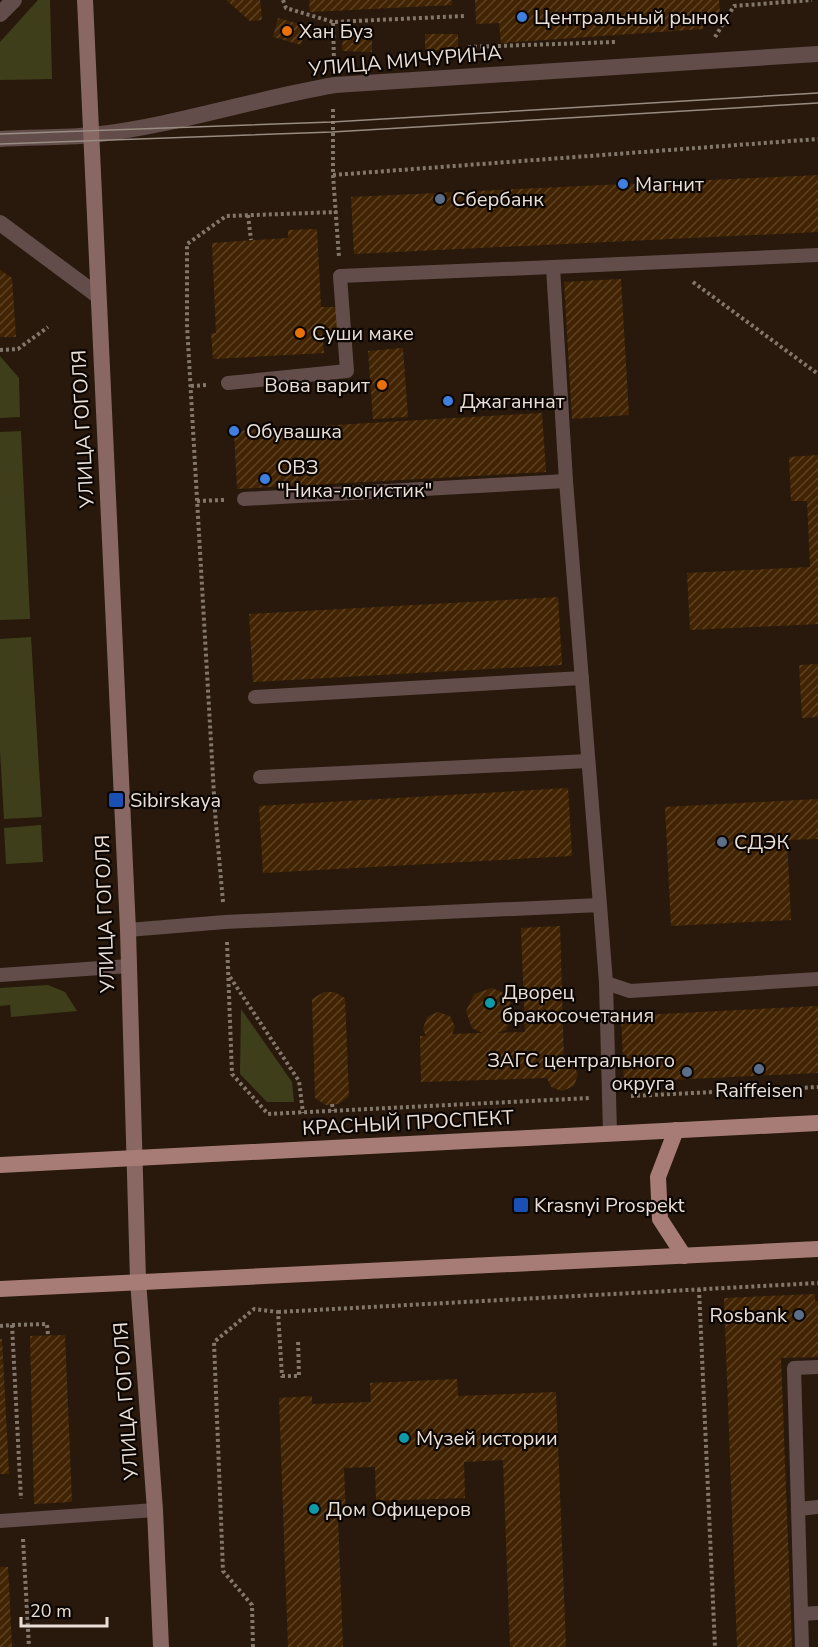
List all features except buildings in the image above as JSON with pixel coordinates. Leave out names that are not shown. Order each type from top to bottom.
[{"type":"main road","name":"УЛИЦА ГОГОЛЯ","points":[[85,0],[128,930],[138,1280],[155,1510],[161,1647]]},
{"type":"main road","name":"КРАСНЫЙ ПРОСПЕКТ","points":[[0,1165],[818,1122]]},
{"type":"main road","points":[[676,1130],[658,1177],[660,1219],[684,1256]]},
{"type":"main road","points":[[0,1289],[138,1280],[818,1249]]},
{"type":"street","points":[[0,14],[14,0]]},
{"type":"street","name":"УЛИЦА МИЧУРИНА","points":[[0,138],[91,135],[335,85],[818,54]]},
{"type":"street","points":[[0,223],[98,295]]},
{"type":"lane","points":[[228,383],[347,371],[340,276],[818,255]]},
{"type":"lane","points":[[553,267],[566,481],[606,983],[611,1097],[610,1133]]},
{"type":"lane","points":[[244,499],[566,481]]},
{"type":"lane","points":[[255,697],[582,678]]},
{"type":"lane","points":[[260,777],[588,761]]},
{"type":"lane","points":[[128,930],[225,922],[600,905]]},
{"type":"lane","points":[[0,975],[129,966]]},
{"type":"lane","points":[[606,983],[630,991],[818,979]]},
{"type":"lane","points":[[802,1647],[794,1368],[818,1367]]},
{"type":"lane","points":[[798,1509],[818,1507]]},
{"type":"lane","points":[[0,1521],[155,1510]]},
{"type":"lane","points":[[801,1614],[818,1613]]},
{"type":"path","points":[[283,0],[286,8],[333,22]]},
{"type":"path","points":[[706,37],[717,37],[734,6],[733,0]]},
{"type":"path","points":[[734,6],[812,0]]},
{"type":"path","points":[[468,47],[622,41]]},
{"type":"path","points":[[333,175],[818,139]]},
{"type":"path","points":[[337,212],[226,216],[187,244],[187,325],[215,812],[230,977],[232,1074],[268,1114],[818,1087]]},
{"type":"path","points":[[248,215],[251,240]]},
{"type":"path","points":[[666,262],[818,374]]},
{"type":"path","points":[[0,350],[18,349],[48,327]]},
{"type":"path","points":[[197,501],[244,499]]},
{"type":"path","points":[[230,977],[299,1081],[303,1113]]},
{"type":"path","points":[[332,1104],[333,1111]]},
{"type":"path","points":[[253,1647],[252,1605],[223,1571],[214,1342],[254,1309],[278,1312],[818,1283]]},
{"type":"path","points":[[699,1289],[715,1647]]},
{"type":"path","points":[[278,1312],[282,1376],[298,1376],[298,1339]]},
{"type":"path","points":[[0,1326],[47,1324],[48,1335]]},
{"type":"path","points":[[12,1325],[29,1647]]},
{"type":"shaded area","points":[[38,0],[50,0],[52,79],[0,80],[0,42]]},
{"type":"shaded area","points":[[0,356],[19,378],[20,417],[0,418]]},
{"type":"shaded area","points":[[21,431],[30,619],[0,620],[0,432]]},
{"type":"shaded area","points":[[31,637],[42,817],[4,819],[0,751],[0,639]]},
{"type":"shaded area","points":[[41,825],[43,862],[6,864],[4,828]]},
{"type":"shaded area","points":[[48,985],[65,992],[77,1011],[11,1017],[10,1005],[0,1006],[0,988]]},
{"type":"shaded area","points":[[241,1009],[292,1082],[294,1102],[267,1102],[240,1074]]},
{"type":"tram line","points":[[0,134],[332,122],[818,93]]},
{"type":"tram line","points":[[0,144],[332,132],[818,103]]},
{"type":"place","name":"Центральный рынок","points":[[522,17]]},
{"type":"place","name":"Хан Буз","points":[[287,31]]},
{"type":"place","name":"Магнит","points":[[623,184]]},
{"type":"place","name":"Сбербанк","points":[[440,199]]},
{"type":"place","name":"Суши маке","points":[[300,333]]},
{"type":"place","name":"Вова варит","points":[[382,385]]},
{"type":"place","name":"Джаганнат","points":[[448,401]]},
{"type":"place","name":"Обувашка","points":[[234,431]]},
{"type":"place","name":"ОВЗ \"Ника-логистик\"","points":[[265,479]]},
{"type":"place","name":"Sibirskaya","points":[[116,800]]},
{"type":"place","name":"СДЭК","points":[[722,842]]},
{"type":"place","name":"Дворец бракосочетания","points":[[490,1003]]},
{"type":"place","name":"Raiffeisen","points":[[759,1069]]},
{"type":"place","name":"ЗАГС центрального округа","points":[[687,1072]]},
{"type":"place","name":"Krasnyi Prospekt","points":[[521,1205]]},
{"type":"place","name":"Rosbank","points":[[799,1315]]},
{"type":"place","name":"Музей истории","points":[[404,1438]]},
{"type":"place","name":"Дом Офицеров","points":[[314,1509]]}]
